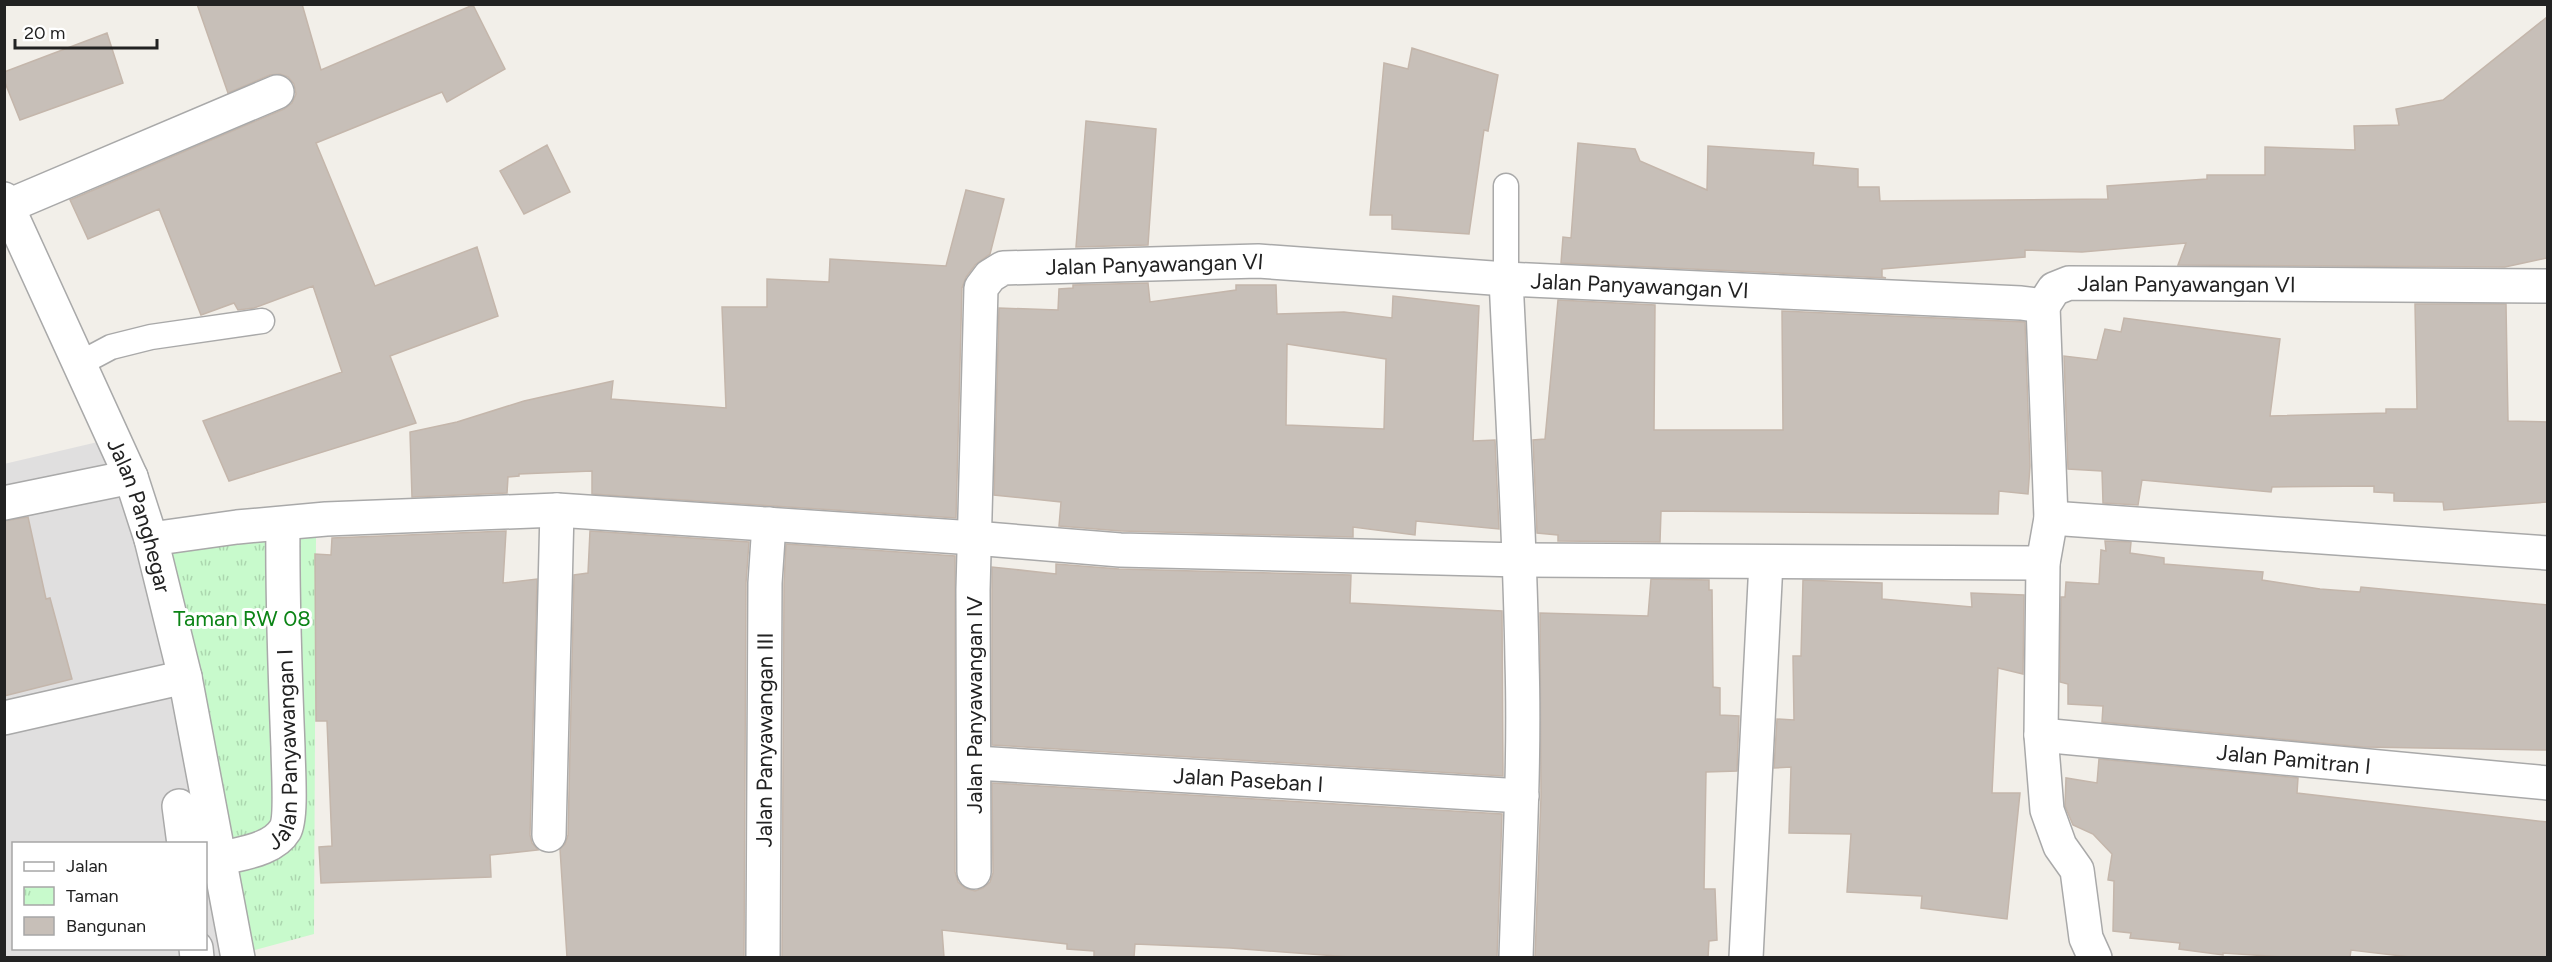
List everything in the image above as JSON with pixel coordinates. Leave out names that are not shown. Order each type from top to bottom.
[{"type":"street","points":[[6,202],[277,92]]},
{"type":"street","name":"Jalan Panghegar","points":[[6,202],[131,477],[151,539],[185,677],[238,957]]},
{"type":"street","name":"Jalan Panyawangan VI","points":[[974,538],[981,288],[990,276],[1003,268],[1258,261],[1506,279],[2043,306],[2054,290],[2069,284],[2547,286]]},
{"type":"street","points":[[1506,279],[1520,560],[1522,664],[1516,957]]},
{"type":"street","points":[[2043,306],[2051,518],[2043,563],[2040,735],[2047,810],[2060,846],[2077,870],[2086,938],[2095,957]]},
{"type":"street","points":[[4,503],[131,477]]},
{"type":"street","points":[[151,539],[237,527],[338,518],[557,510],[1120,550],[1520,560],[2043,563]]},
{"type":"street","points":[[549,835],[557,510]]},
{"type":"street","points":[[2051,518],[2547,553]]},
{"type":"street","name":"Jalan Panyawangan I","points":[[220,859],[257,849],[278,839],[287,827],[289,787],[282,574],[283,524]]},
{"type":"street","name":"Jalan Panyawangan III","points":[[763,957],[765,583],[769,524]]},
{"type":"street","name":"Jalan Panyawangan IV","points":[[974,538],[974,872]]},
{"type":"street","points":[[1746,957],[1766,562]]},
{"type":"street","points":[[4,718],[185,677]]},
{"type":"street","name":"Jalan Pamitran I","points":[[2040,735],[2547,783]]},
{"type":"street","name":"Jalan Paseban I","points":[[975,763],[1521,796]]},
{"type":"street","points":[[179,806],[184,842]]},
{"type":"lane","points":[[1506,186],[1506,279]]},
{"type":"lane","points":[[79,364],[111,347],[151,337],[262,321]]},
{"type":"shaded area","points":[[102,441],[185,668],[230,957],[5,957],[4,464]]},
{"type":"green space","name":"Taman RW 08","points":[[316,537],[314,934],[237,955],[154,551]]},
{"type":"building","points":[[197,4],[302,4],[321,70],[473,5],[505,69],[447,102],[442,92],[316,143],[375,286],[477,247],[498,316],[390,356],[416,423],[229,481],[203,421],[342,372],[313,286],[254,308],[238,310],[234,303],[201,315],[159,209],[88,239],[70,200],[284,109],[292,103],[296,94],[294,84],[288,77],[280,74],[270,75],[228,93]]},
{"type":"building","points":[[2547,17],[2547,258],[2505,267],[2178,265],[2186,243],[2082,252],[2025,250],[2025,257],[1882,269],[1882,277],[1886,278],[1561,263],[1563,237],[1571,238],[1578,143],[1635,149],[1640,161],[1707,190],[1708,146],[1814,153],[1813,165],[1858,169],[1858,187],[1879,187],[1880,201],[2108,199],[2107,186],[2207,179],[2207,175],[2265,175],[2265,147],[2355,150],[2354,126],[2399,125],[2396,109],[2443,100]]},
{"type":"building","points":[[107,33],[123,83],[20,120],[4,80],[4,72]]},
{"type":"building","points":[[1412,48],[1498,75],[1488,131],[1484,130],[1469,234],[1392,229],[1392,215],[1370,215],[1384,63],[1408,69]]},
{"type":"building","points":[[1086,121],[1156,129],[1148,245],[1076,247]]},
{"type":"building","points":[[547,145],[570,192],[524,214],[500,171]]},
{"type":"building","points":[[966,190],[1004,199],[990,254],[975,265],[966,277],[962,288],[956,518],[592,494],[592,471],[519,474],[519,476],[508,477],[507,493],[412,497],[410,432],[457,422],[524,401],[613,381],[611,399],[726,408],[722,307],[767,307],[767,279],[829,282],[830,259],[946,266]]},
{"type":"building","points":[[1148,283],[1150,302],[1236,290],[1236,285],[1276,285],[1277,314],[1344,312],[1392,318],[1393,296],[1479,306],[1473,441],[1495,440],[1499,529],[1416,521],[1415,535],[1353,527],[1353,537],[1121,531],[1059,526],[1061,502],[994,495],[999,308],[1058,310],[1059,289],[1073,288],[1073,285]],"holes":[[[1287,344],[1386,359],[1384,429],[1286,425]]]},
{"type":"building","points":[[1558,300],[1655,305],[1654,430],[1783,430],[1782,311],[2025,322],[2030,466],[2028,494],[1999,491],[1998,514],[1661,511],[1660,542],[1558,541],[1558,535],[1537,533],[1533,440],[1545,439]]},
{"type":"building","points":[[2415,304],[2506,304],[2508,421],[2547,422],[2547,502],[2444,510],[2443,502],[2394,501],[2394,493],[2374,492],[2374,486],[2272,487],[2271,492],[2142,480],[2138,505],[2103,503],[2102,471],[2068,469],[2064,356],[2097,360],[2105,329],[2121,332],[2124,318],[2280,339],[2270,416],[2386,413],[2386,409],[2417,409]]},
{"type":"building","points":[[28,517],[46,599],[50,598],[72,679],[4,696],[4,521]]},
{"type":"building","points":[[506,531],[503,583],[537,579],[530,835],[532,843],[538,850],[490,855],[491,877],[321,883],[319,847],[332,846],[327,721],[316,721],[315,554],[331,555],[332,538]]},
{"type":"building","points":[[590,531],[749,542],[746,583],[744,957],[567,957],[560,849],[565,844],[568,835],[574,575],[588,573]]},
{"type":"building","points":[[2105,541],[2131,542],[2130,553],[2164,558],[2164,564],[2263,572],[2262,580],[2320,589],[2360,592],[2361,587],[2547,605],[2547,750],[2363,747],[2102,722],[2103,706],[2068,704],[2068,684],[2060,682],[2061,597],[2065,597],[2066,582],[2099,584],[2101,550],[2106,551]]},
{"type":"building","points":[[786,544],[955,556],[955,872],[958,882],[965,888],[975,891],[983,888],[990,882],[993,873],[992,783],[1502,814],[1497,957],[1350,957],[1135,944],[1134,957],[1094,957],[1094,951],[1067,949],[1067,944],[942,930],[944,957],[782,957]]},
{"type":"building","points":[[1056,564],[1119,569],[1351,575],[1350,603],[1502,611],[1503,776],[992,745],[992,567],[1056,574]]},
{"type":"building","points":[[1651,579],[1709,580],[1709,590],[1712,590],[1713,687],[1720,688],[1720,715],[1739,716],[1737,771],[1706,772],[1704,889],[1715,889],[1717,940],[1709,941],[1708,957],[1535,957],[1541,797],[1540,613],[1648,616]]},
{"type":"building","points":[[1803,580],[1882,583],[1882,599],[1972,607],[1971,593],[2024,595],[2023,674],[1998,668],[1992,793],[2020,793],[2007,919],[1921,908],[1922,896],[1847,892],[1851,834],[1789,833],[1791,767],[1774,768],[1777,719],[1794,720],[1793,656],[1801,656]]},
{"type":"building","points":[[2099,759],[2298,778],[2297,793],[2547,822],[2547,957],[2410,957],[2351,950],[2350,957],[2283,957],[2223,953],[2223,955],[2179,949],[2180,943],[2130,938],[2131,933],[2113,931],[2114,881],[2108,880],[2112,854],[2093,834],[2073,825],[2065,806],[2066,778],[2097,783]]}]
